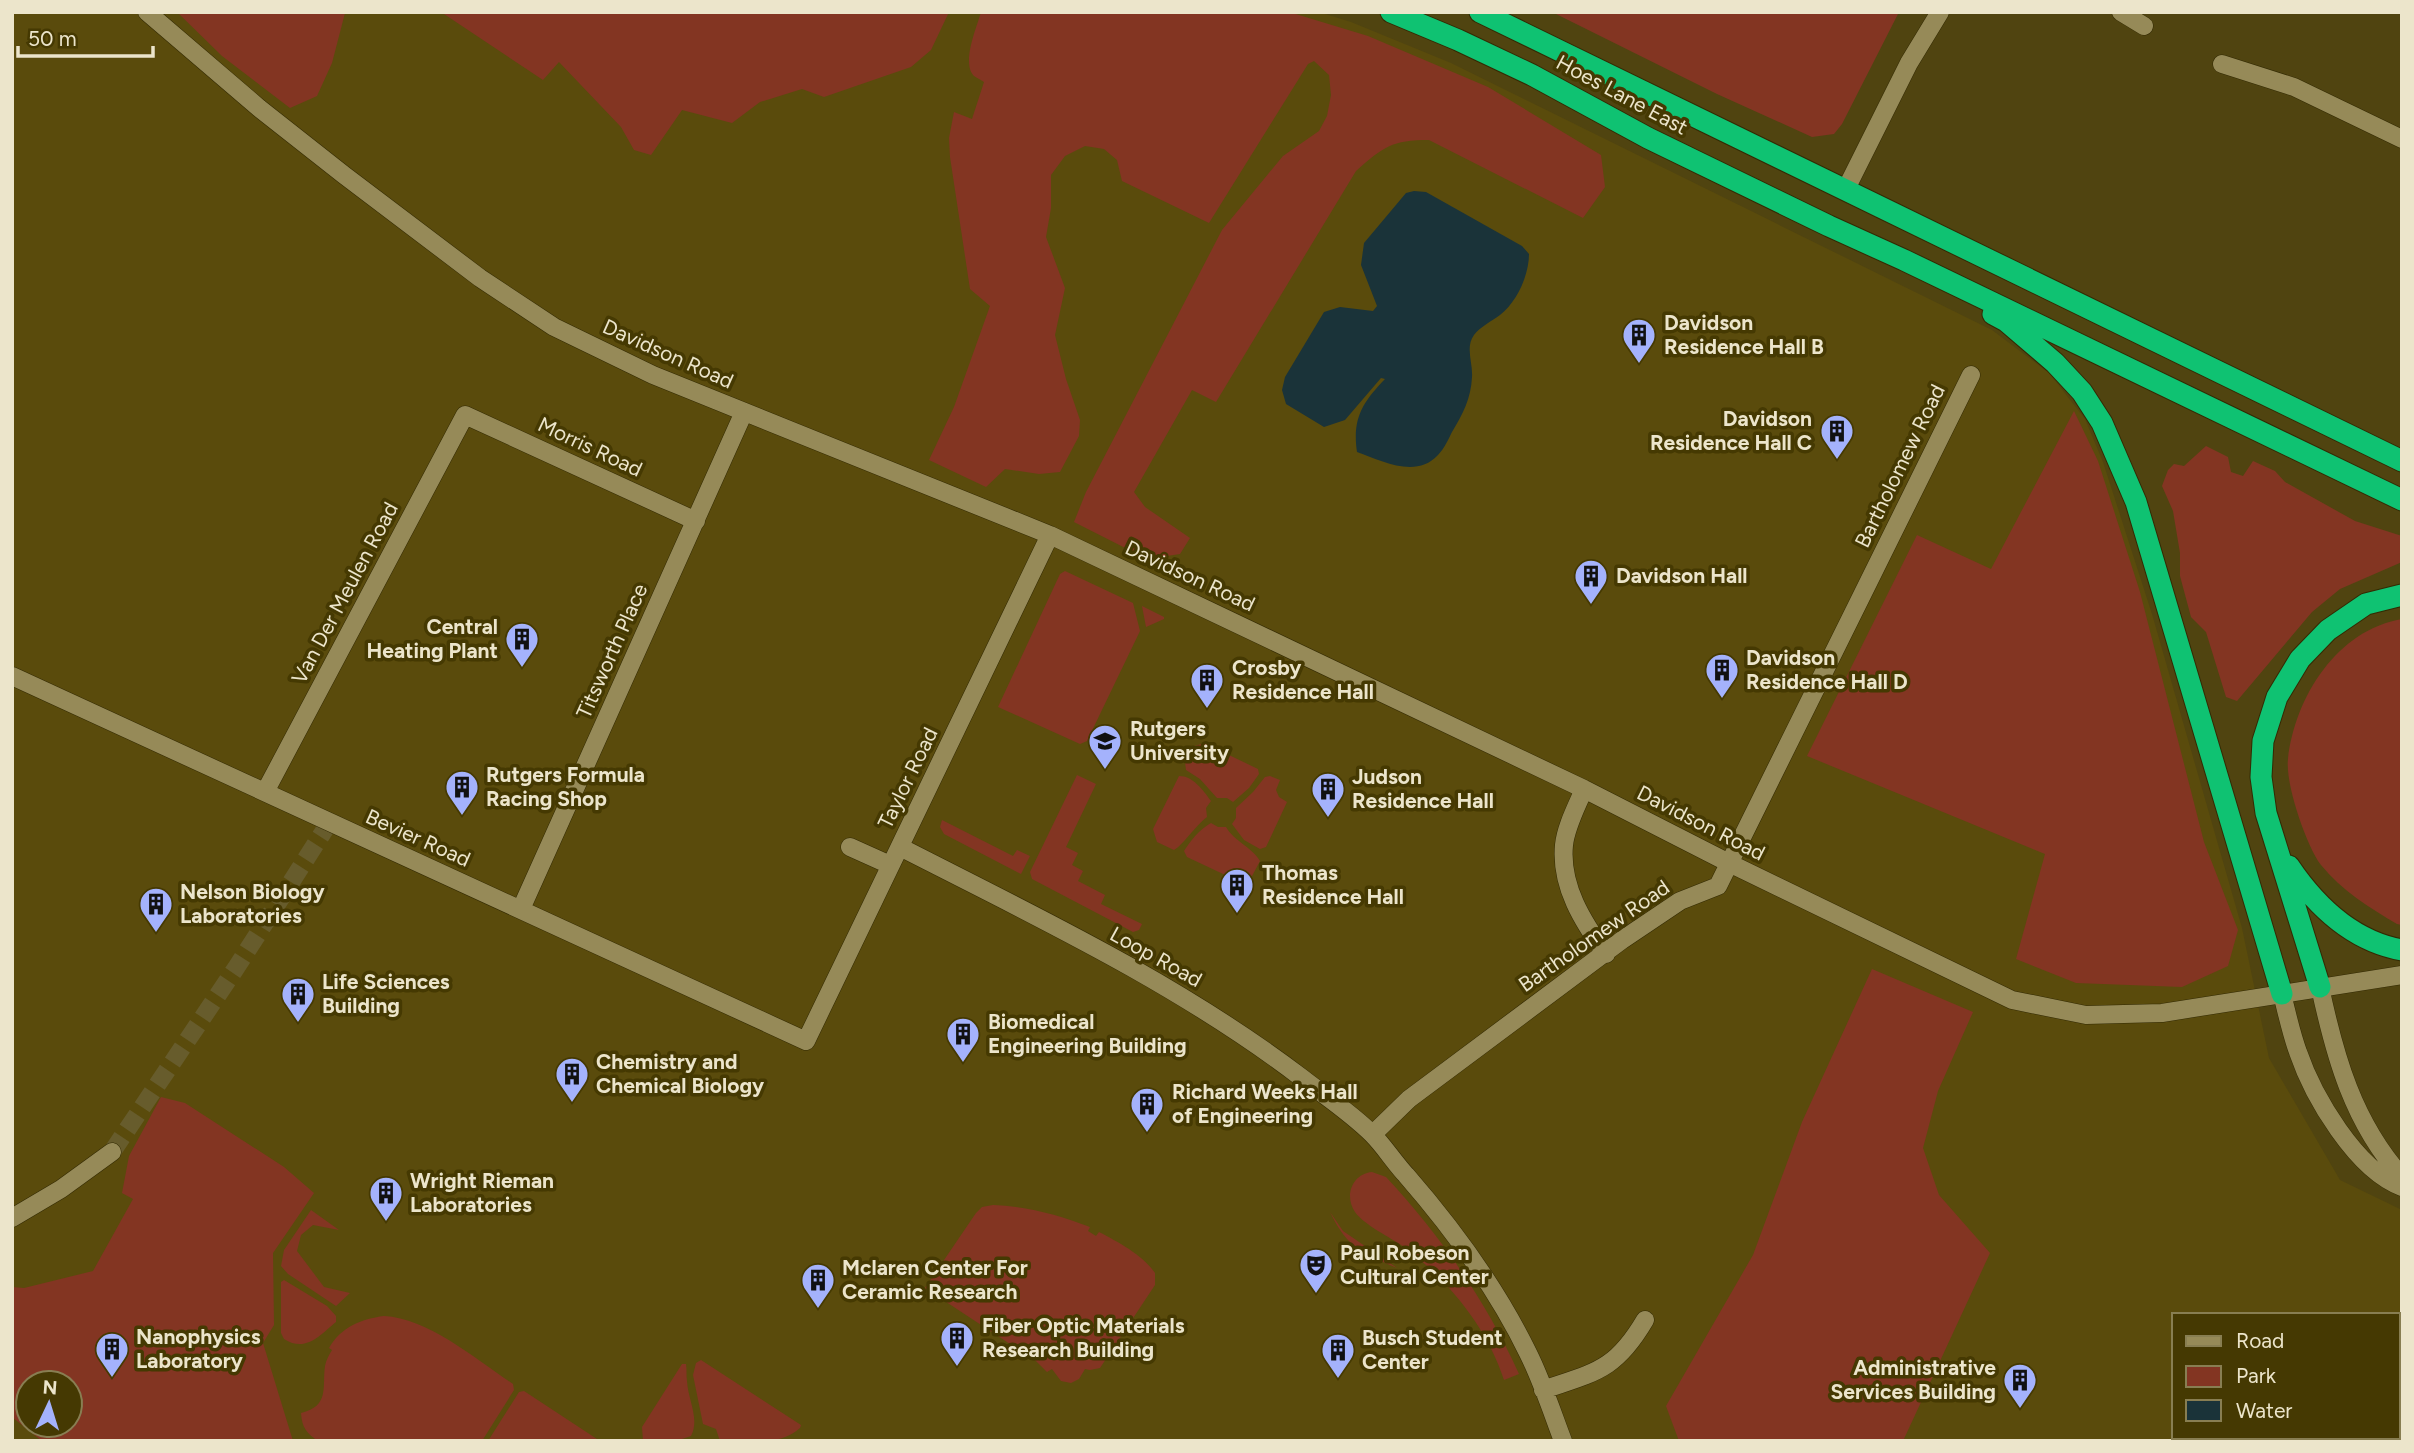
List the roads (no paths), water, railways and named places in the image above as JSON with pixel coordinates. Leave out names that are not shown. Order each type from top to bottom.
[{"type":"highway","name":"Hoes Lane East","points":[[1391,12],[1520,69],[1648,138],[1904,260]]},
{"type":"highway","name":"Hoes Lane East","points":[[1480,12],[2216,370]]},
{"type":"highway","points":[[1904,260],[2402,500]]},
{"type":"highway","points":[[1904,260],[2006,321],[2055,363],[2082,392],[2102,423],[2136,502],[2282,994]]},
{"type":"highway","points":[[2216,370],[2402,445]]},
{"type":"highway","points":[[2216,370],[2402,461]]},
{"type":"highway","points":[[2320,987],[2266,813],[2261,777],[2263,741],[2277,697],[2300,659],[2328,630],[2366,604],[2402,595]]},
{"type":"highway","points":[[2278,850],[2302,887],[2327,913],[2353,932],[2390,948],[2402,950]]},
{"type":"street","name":"Davidson Road","points":[[147,12],[259,108],[491,285],[554,327],[653,375],[1050,535],[1584,789],[1729,863],[2012,1000],[2086,1015],[2150,1014],[2402,975]]},
{"type":"street","points":[[1846,189],[1909,63],[1940,12]]},
{"type":"street","points":[[2121,12],[2144,26]]},
{"type":"street","points":[[2222,64],[2294,87],[2402,139]]},
{"type":"street","name":"Bartholomew Road","points":[[1373,1134],[1409,1099],[1606,954],[1680,901],[1718,886],[1971,374]]},
{"type":"street","name":"Titsworth Place","points":[[521,909],[744,412]]},
{"type":"street","name":"Morris Road","points":[[466,415],[696,521]]},
{"type":"street","name":"Van Der Meulen Road","points":[[265,792],[466,415]]},
{"type":"street","name":"Taylor Road","points":[[806,1041],[1050,535]]},
{"type":"street","name":"Bevier Road","points":[[12,676],[806,1041]]},
{"type":"street","points":[[1584,789],[1564,844],[1565,878],[1575,903],[1606,954]]},
{"type":"street","points":[[850,846],[890,865]]},
{"type":"street","name":"Loop Road","points":[[900,847],[1010,903],[1184,998],[1265,1049],[1373,1134]]},
{"type":"street","points":[[2320,987],[2338,1062],[2350,1095],[2381,1154],[2402,1177]]},
{"type":"street","points":[[2282,994],[2298,1052],[2316,1093],[2347,1140],[2374,1170],[2390,1183],[2402,1188]]},
{"type":"street","points":[[1373,1134],[1472,1257],[1528,1353],[1563,1441]]},
{"type":"street","points":[[12,1218],[61,1189],[112,1152]]},
{"type":"street","points":[[1543,1390],[1601,1370],[1619,1357],[1646,1320]]},
{"type":"water","points":[[1426,192],[1522,246],[1529,254],[1517,296],[1506,310],[1479,329],[1471,340],[1470,392],[1446,444],[1429,462],[1409,467],[1357,452],[1356,429],[1361,411],[1385,379],[1381,378],[1345,420],[1324,427],[1286,404],[1282,390],[1285,377],[1324,312],[1340,307],[1373,311],[1377,306],[1361,265],[1364,243],[1406,193]]},
{"type":"tunnel","points":[[112,1152],[236,968],[329,823]]},
{"type":"place","name":"Davidson Residence Hall B","points":[[1639,365]]},
{"type":"place","name":"Davidson Residence Hall C","points":[[1837,461]]},
{"type":"place","name":"Davidson Hall","points":[[1591,606]]},
{"type":"place","name":"Central Heating Plant","points":[[522,669]]},
{"type":"place","name":"Davidson Residence Hall D","points":[[1722,700]]},
{"type":"place","name":"Crosby Residence Hall","points":[[1207,710]]},
{"type":"place","name":"Rutgers University","points":[[1105,771]]},
{"type":"place","name":"Rutgers Formula Racing Shop","points":[[462,817]]},
{"type":"place","name":"Judson Residence Hall","points":[[1328,819]]},
{"type":"place","name":"Thomas Residence Hall","points":[[1237,915]]},
{"type":"place","name":"Nelson Biology Laboratories","points":[[156,934]]},
{"type":"place","name":"Life Sciences Building","points":[[298,1024]]},
{"type":"place","name":"Biomedical Engineering Building","points":[[963,1064]]},
{"type":"place","name":"Chemistry and Chemical Biology","points":[[572,1104]]},
{"type":"place","name":"Richard Weeks Hall of Engineering","points":[[1147,1134]]},
{"type":"place","name":"Wright Rieman Laboratories","points":[[386,1223]]},
{"type":"place","name":"Paul Robeson Cultural Center","points":[[1316,1295]]},
{"type":"place","name":"Mclaren Center For Ceramic Research","points":[[818,1310]]},
{"type":"place","name":"Fiber Optic Materials Research Building","points":[[957,1368]]},
{"type":"place","name":"Nanophysics Laboratory","points":[[112,1379]]},
{"type":"place","name":"Busch Student Center","points":[[1338,1380]]},
{"type":"place","name":"Administrative Services Building","points":[[2020,1410]]}]
